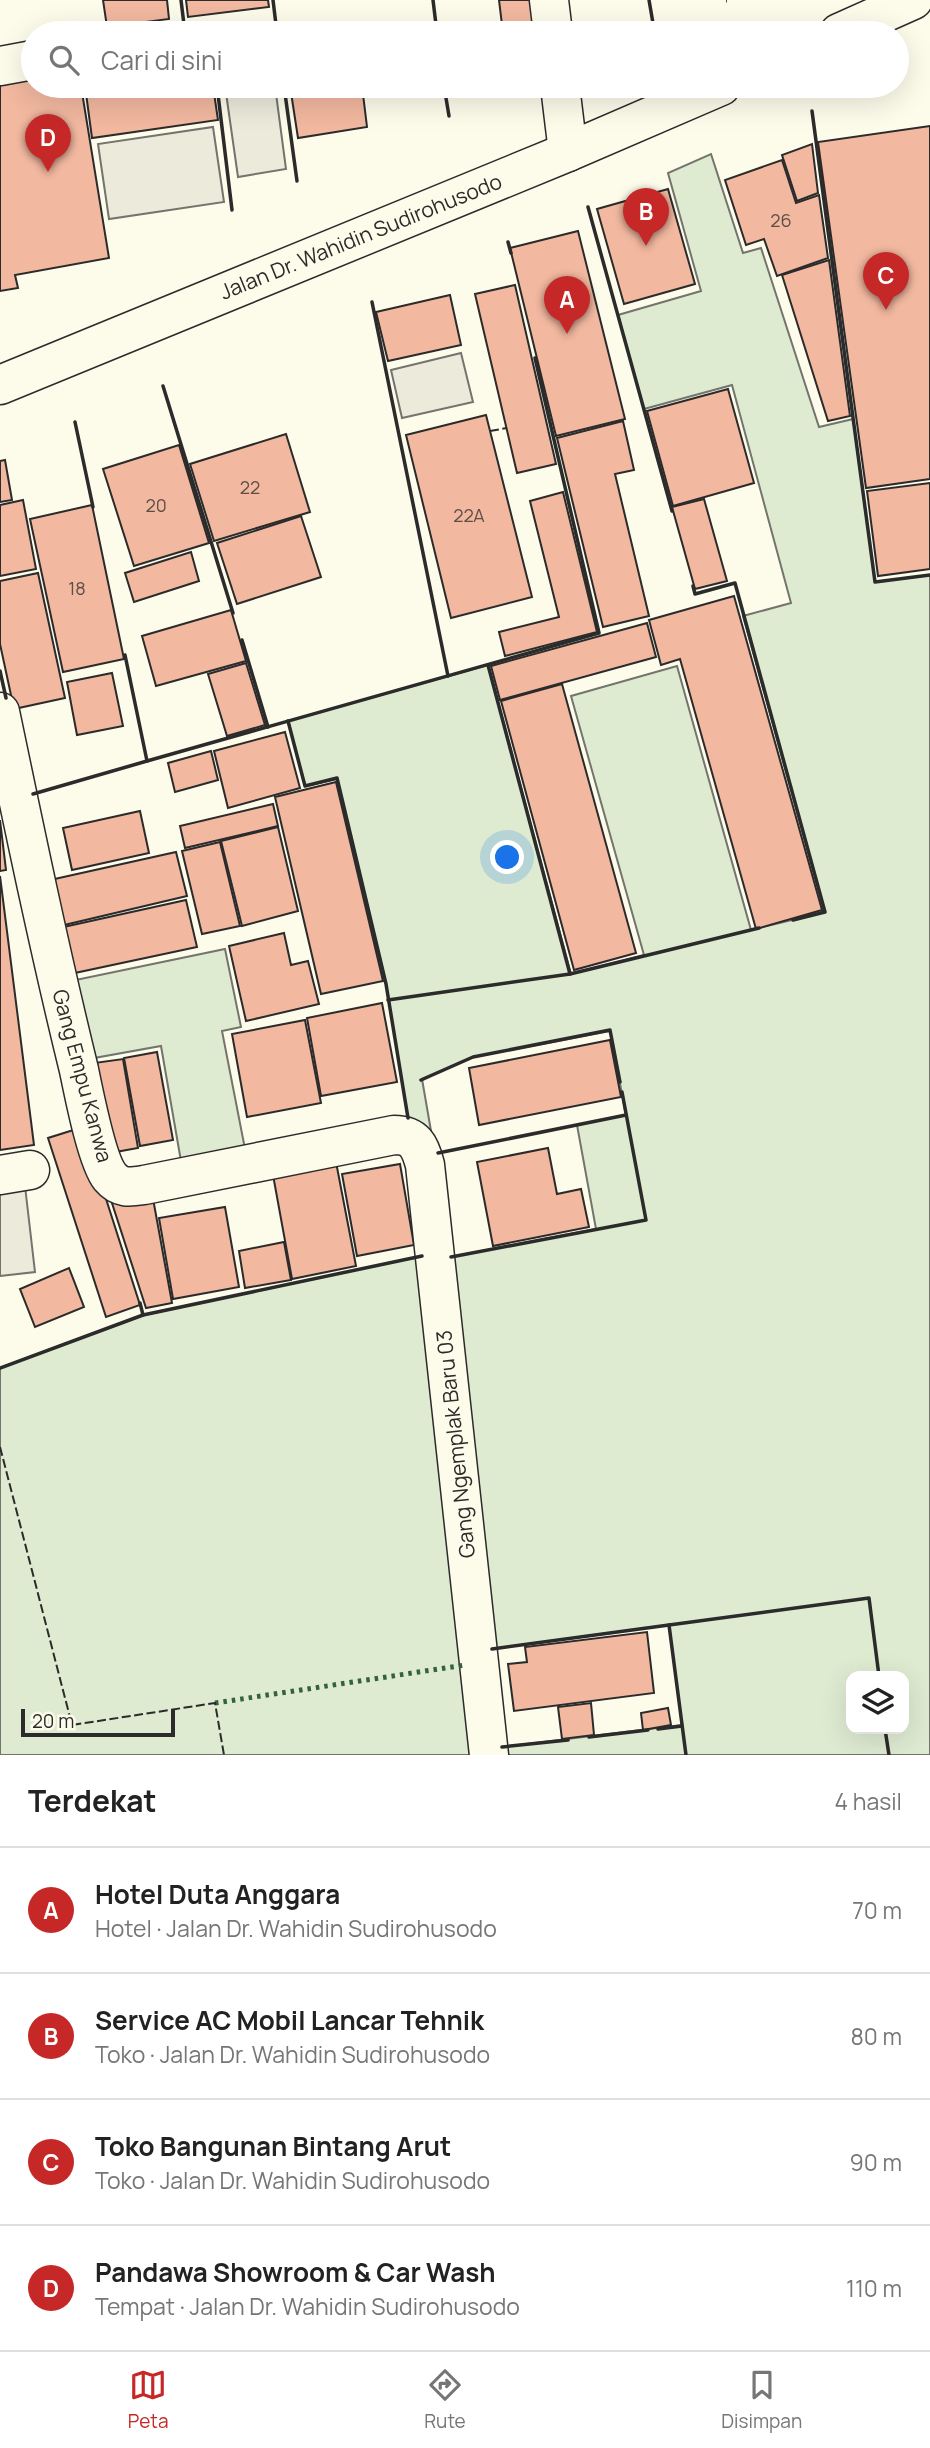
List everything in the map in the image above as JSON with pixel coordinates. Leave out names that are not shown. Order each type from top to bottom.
[{"type":"main road","points":[[549,0],[552,21]]},
{"type":"main road","points":[[866,21],[913,0]]},
{"type":"main road","points":[[0,66],[21,63]]},
{"type":"main road","points":[[561,98],[568,152]]},
{"type":"main road","name":"Jalan Dr. Wahidin Sudirohusodo","points":[[0,385],[693,98]]},
{"type":"main road","name":"Gang Empu Kanwa","points":[[0,712],[54,968],[83,1090],[101,1155],[111,1178],[122,1186],[144,1185],[383,1136],[402,1135],[411,1138]]},
{"type":"main road","name":"Gang Ngemplak Baru 03","points":[[411,1138],[420,1146],[425,1165],[489,1755]]},
{"type":"green space","points":[[711,154],[743,253],[761,248],[819,427],[853,419],[875,582],[930,575],[930,1755],[503,1755],[502,1747],[682,1725],[669,1625],[492,1649],[450,1257],[596,1229],[577,1125],[626,1115],[610,1031],[473,1057],[422,1079],[435,1154],[408,1118],[386,984],[337,779],[305,786],[288,721],[488,665],[571,974],[644,955],[571,696],[677,666],[751,930],[825,912],[743,616],[791,603],[732,385],[644,409],[618,315],[701,291],[668,173]]},
{"type":"green space","points":[[225,949],[241,1027],[222,1031],[246,1154],[182,1167],[161,1046],[83,1060],[66,982]]},
{"type":"green space","points":[[422,1256],[475,1755],[0,1755],[0,1368],[144,1315]]},
{"type":"shaded area","points":[[227,98],[277,98],[286,169],[238,177]]},
{"type":"shaded area","points":[[213,127],[224,202],[109,219],[98,144]]},
{"type":"shaded area","points":[[461,353],[473,402],[402,418],[391,370]]},
{"type":"shaded area","points":[[25,1186],[35,1272],[0,1276],[0,1190]]},
{"type":"building","points":[[103,0],[167,0],[169,19],[106,21]]},
{"type":"building","points":[[186,0],[268,0],[269,7],[188,17]]},
{"type":"building","points":[[499,0],[535,0],[538,21],[502,21]]},
{"type":"building","points":[[21,78],[21,98],[83,98],[109,258],[15,275],[18,288],[0,291],[0,81]]},
{"type":"building","points":[[87,98],[215,98],[218,120],[92,138]]},
{"type":"building","points":[[292,98],[363,98],[367,127],[298,138]]},
{"type":"building","points":[[930,126],[930,479],[866,488],[818,142]]},
{"type":"building","points":[[812,144],[818,193],[797,201],[782,155]]},
{"type":"building","points":[[782,160],[796,203],[819,195],[828,258],[777,276],[764,239],[746,245],[725,180]]},
{"type":"building","points":[[668,189],[695,284],[624,304],[597,209]]},
{"type":"building","points":[[578,231],[625,419],[556,436],[510,248]]},
{"type":"building","points":[[829,260],[850,416],[828,421],[782,275]]},
{"type":"building","points":[[515,285],[556,464],[517,473],[475,294]]},
{"type":"building","points":[[450,295],[461,345],[388,361],[376,312]]},
{"type":"building","points":[[728,389],[754,483],[673,506],[647,411]]},
{"type":"building","points":[[486,415],[532,597],[451,618],[406,435]]},
{"type":"building","points":[[623,421],[634,470],[615,474],[649,616],[603,627],[557,438]]},
{"type":"building","points":[[286,434],[310,512],[214,541],[190,464]]},
{"type":"building","points":[[179,445],[209,543],[134,566],[103,469]]},
{"type":"building","points":[[5,460],[12,500],[0,502],[0,461]]},
{"type":"building","points":[[930,483],[930,569],[878,576],[867,491]]},
{"type":"building","points":[[563,492],[597,632],[505,656],[499,632],[559,617],[530,501]]},
{"type":"building","points":[[704,499],[727,581],[695,589],[672,507]]},
{"type":"building","points":[[23,500],[36,569],[0,576],[0,505]]},
{"type":"building","points":[[92,505],[124,659],[63,672],[30,519]]},
{"type":"building","points":[[301,516],[321,577],[237,604],[217,543]]},
{"type":"building","points":[[191,552],[199,581],[134,602],[125,573]]},
{"type":"building","points":[[38,573],[65,698],[14,709],[0,644],[0,581]]},
{"type":"building","points":[[734,596],[822,910],[756,929],[680,659],[661,665],[649,620]]},
{"type":"building","points":[[231,610],[246,661],[156,686],[142,636]]},
{"type":"building","points":[[647,623],[656,657],[500,700],[491,666]]},
{"type":"building","points":[[246,663],[265,725],[227,736],[208,674]]},
{"type":"building","points":[[112,673],[123,726],[77,735],[67,682]]},
{"type":"building","points":[[562,684],[636,953],[574,970],[501,701]]},
{"type":"building","points":[[285,732],[300,788],[228,808],[214,751]]},
{"type":"building","points":[[211,751],[218,780],[175,792],[168,763]]},
{"type":"building","points":[[336,782],[383,981],[321,994],[275,797]]},
{"type":"building","points":[[273,804],[278,826],[185,848],[180,826]]},
{"type":"building","points":[[140,811],[149,853],[72,870],[63,828]]},
{"type":"building","points":[[0,820],[6,870],[0,871]]},
{"type":"building","points":[[278,827],[298,911],[242,926],[221,841]]},
{"type":"building","points":[[220,842],[240,926],[202,934],[182,851]]},
{"type":"building","points":[[176,852],[187,896],[60,926],[50,880]]},
{"type":"building","points":[[0,876],[34,1145],[0,1150]]},
{"type":"building","points":[[186,900],[197,947],[70,974],[59,928]]},
{"type":"building","points":[[284,933],[291,965],[308,961],[319,1004],[246,1021],[229,946]]},
{"type":"building","points":[[382,1003],[397,1082],[321,1096],[307,1018]]},
{"type":"building","points":[[305,1020],[321,1103],[247,1117],[232,1034]]},
{"type":"building","points":[[610,1040],[621,1097],[479,1125],[469,1068]]},
{"type":"building","points":[[157,1052],[173,1140],[140,1146],[124,1058]]},
{"type":"building","points":[[123,1059],[138,1148],[110,1153],[94,1063]]},
{"type":"building","points":[[83,1127],[140,1305],[106,1317],[48,1138]]},
{"type":"building","points":[[548,1148],[557,1194],[581,1189],[589,1227],[493,1246],[477,1162]]},
{"type":"building","points":[[336,1162],[356,1266],[292,1279],[273,1175]]},
{"type":"building","points":[[400,1164],[414,1245],[357,1256],[342,1174]]},
{"type":"building","points":[[152,1193],[172,1303],[146,1308],[111,1200]]},
{"type":"building","points":[[225,1207],[239,1287],[173,1299],[159,1218]]},
{"type":"building","points":[[284,1242],[291,1280],[245,1288],[239,1251]]},
{"type":"building","points":[[69,1268],[84,1307],[35,1327],[20,1289]]},
{"type":"building","points":[[647,1632],[654,1693],[514,1711],[508,1664],[527,1662],[525,1647]]},
{"type":"building","points":[[591,1703],[594,1735],[562,1739],[558,1707]]},
{"type":"building","points":[[668,1708],[671,1725],[643,1730],[641,1713]]},
{"type":"hedge","points":[[215,1703],[465,1663]]},
{"type":"fence","points":[[490,431],[507,428]]},
{"type":"fence","points":[[0,1447],[72,1725],[215,1703],[224,1755]]},
{"type":"wall","points":[[181,0],[184,21]]},
{"type":"wall","points":[[273,0],[276,21]]},
{"type":"wall","points":[[433,0],[436,21]]},
{"type":"wall","points":[[649,0],[653,21]]},
{"type":"wall","points":[[218,98],[232,210]]},
{"type":"wall","points":[[286,98],[297,181]]},
{"type":"wall","points":[[446,98],[449,116]]},
{"type":"wall","points":[[812,111],[875,582],[930,575]]},
{"type":"wall","points":[[588,207],[672,511]]},
{"type":"wall","points":[[508,242],[511,253]]},
{"type":"wall","points":[[372,302],[448,676]]},
{"type":"wall","points":[[125,655],[147,761],[599,633],[535,358]]},
{"type":"wall","points":[[163,386],[233,613]]},
{"type":"wall","points":[[75,422],[93,507]]},
{"type":"wall","points":[[693,586],[695,594],[735,583],[825,912],[793,920]]},
{"type":"wall","points":[[242,640],[268,727]]},
{"type":"wall","points":[[488,665],[570,974]]},
{"type":"wall","points":[[0,671],[6,698]]},
{"type":"wall","points":[[288,721],[305,786],[337,778],[386,984],[408,1118]]},
{"type":"wall","points":[[33,794],[147,761]]},
{"type":"wall","points":[[388,1000],[570,974],[759,928]]},
{"type":"wall","points":[[421,1080],[473,1057],[610,1030],[620,1082]]},
{"type":"wall","points":[[451,1257],[646,1220],[622,1092]]},
{"type":"wall","points":[[438,1153],[626,1115]]},
{"type":"wall","points":[[0,1368],[143,1315],[422,1256]]},
{"type":"wall","points":[[140,1303],[143,1315]]},
{"type":"wall","points":[[669,1625],[869,1598],[878,1671]]},
{"type":"wall","points":[[492,1649],[669,1625],[686,1755]]},
{"type":"wall","points":[[658,1729],[682,1726]]},
{"type":"wall","points":[[589,1737],[648,1730]]},
{"type":"wall","points":[[886,1734],[889,1755]]},
{"type":"wall","points":[[502,1747],[568,1740]]},
{"type":"place","name":"Pandawa Showroom & Car Wash","points":[[48,172]]},
{"type":"place","name":"Service AC Mobil Lancar Tehnik","points":[[646,246]]},
{"type":"place","name":"Toko Bangunan Bintang Arut","points":[[886,310]]},
{"type":"place","name":"Hotel Duta Anggara","points":[[567,334]]}]
